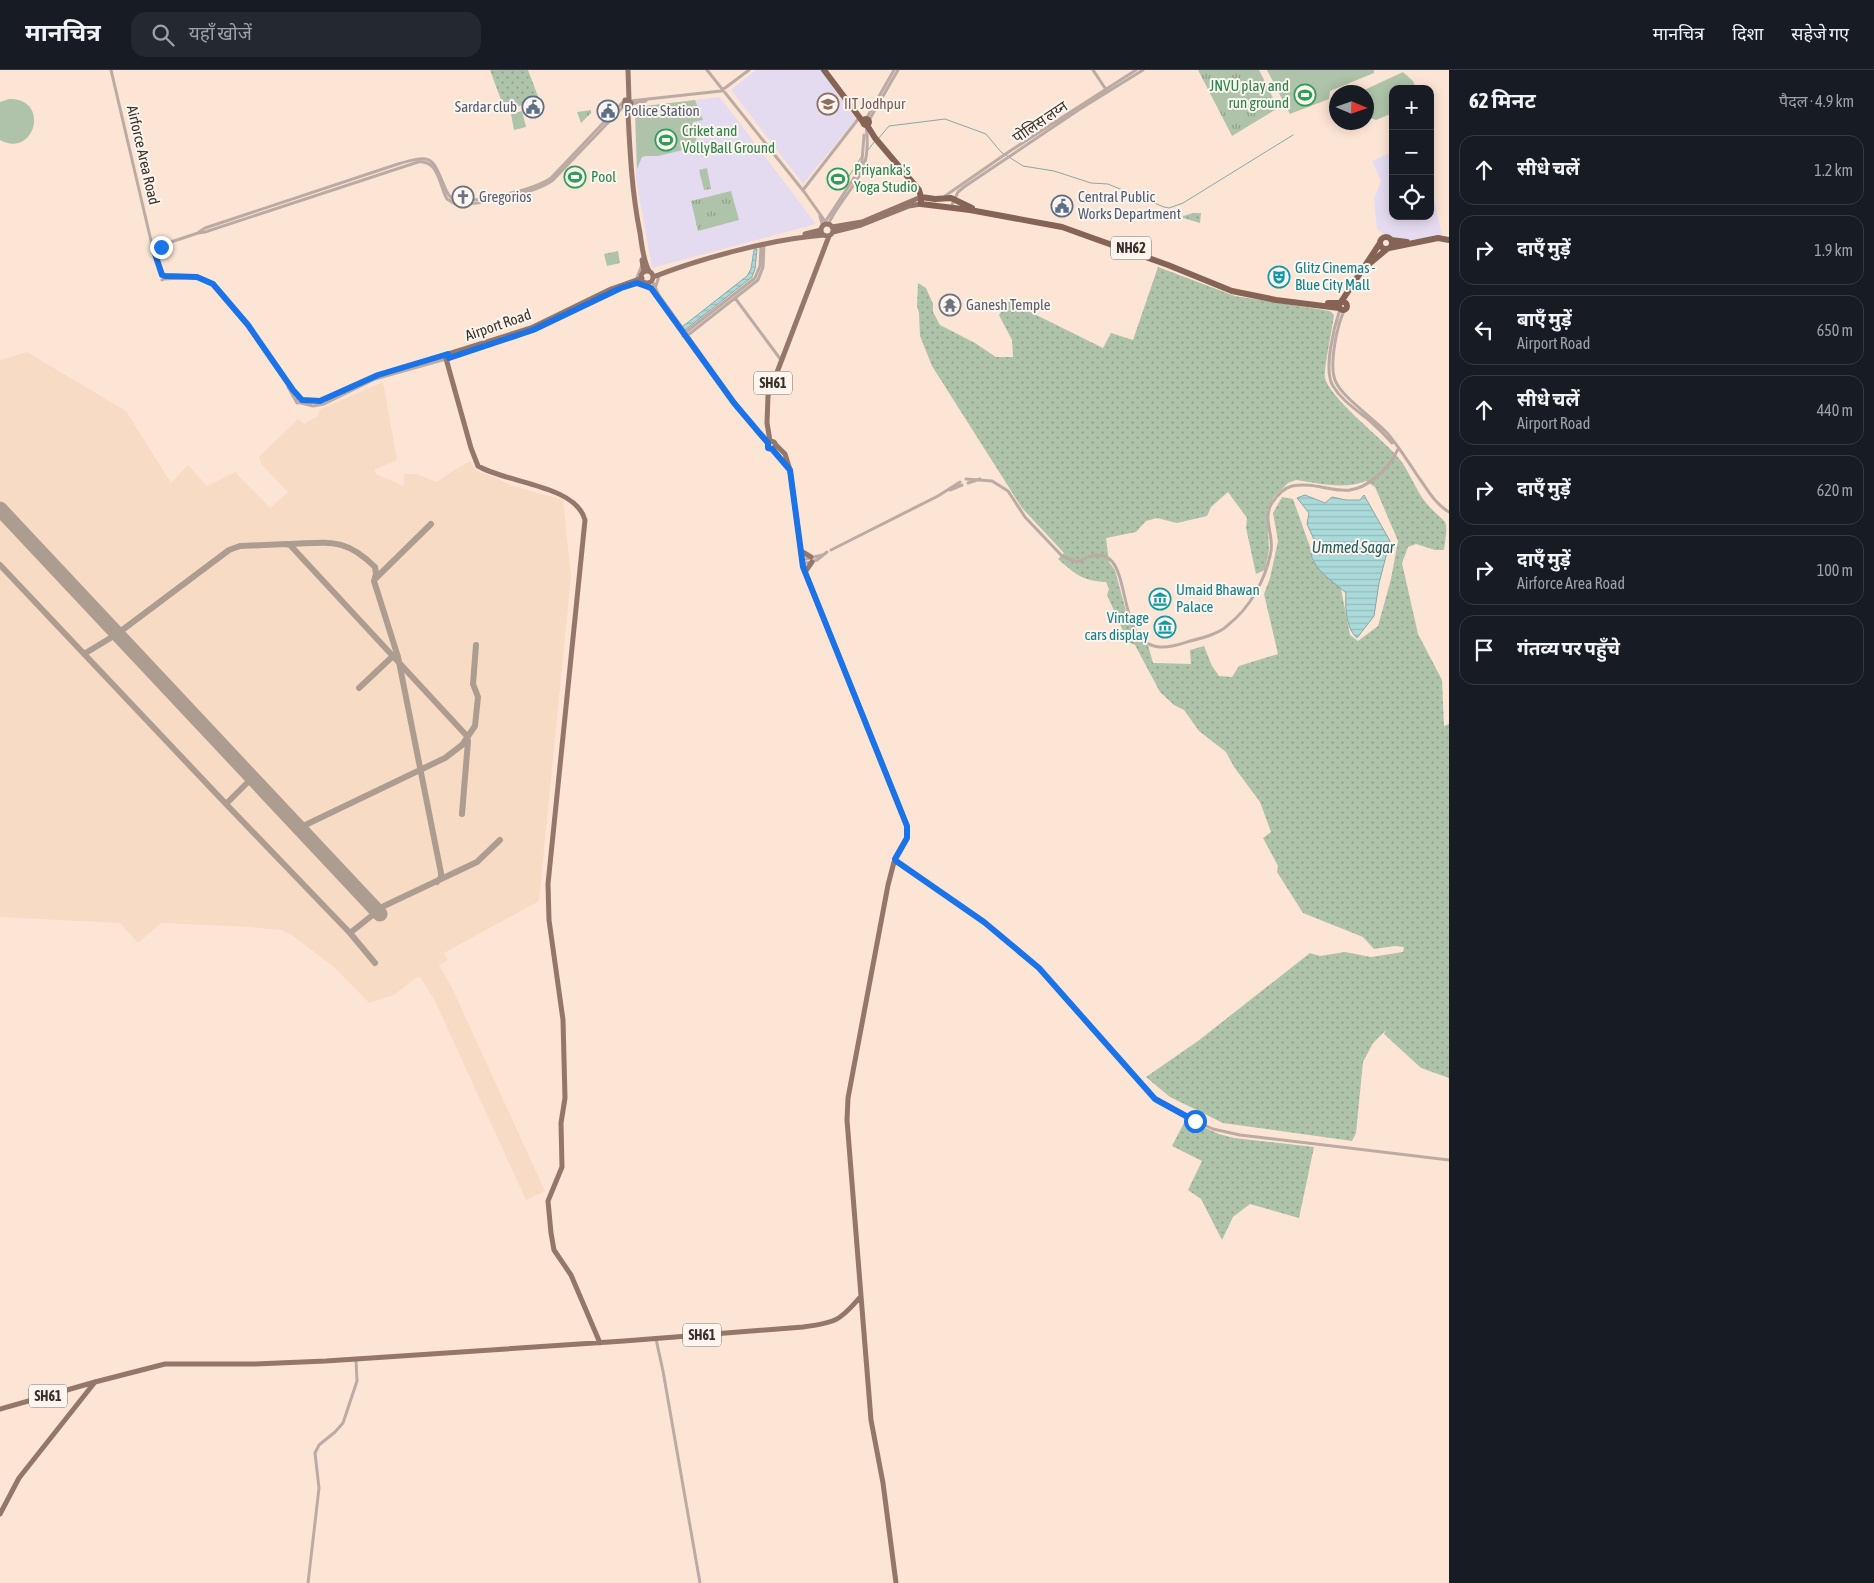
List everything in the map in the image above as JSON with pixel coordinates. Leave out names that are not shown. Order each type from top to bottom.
[{"type":"highway","points":[[826,70],[924,197],[921,204]]},
{"type":"highway","name":"NH62","points":[[924,197],[955,200],[968,207],[1044,220],[1077,229],[1183,266],[1240,289],[1342,306]]},
{"type":"highway","name":"NH62","points":[[921,204],[950,207],[1046,224],[1073,231],[1238,292],[1313,305],[1342,306]]},
{"type":"highway","points":[[1342,306],[1384,238],[1403,242],[1438,236],[1449,238]]},
{"type":"highway","points":[[1380,243],[1383,248],[1388,248],[1438,238],[1449,238]]},
{"type":"highway","points":[[1342,306],[1370,263],[1392,244],[1391,240]]},
{"type":"main road","points":[[626,70],[628,179],[642,264],[649,277]]},
{"type":"main road","points":[[627,104],[633,195],[649,277]]},
{"type":"main road","points":[[649,277],[752,244],[862,222],[924,197]]},
{"type":"main road","points":[[649,277],[827,229],[861,226],[903,208],[921,204]]},
{"type":"main road","name":"SH61","points":[[0,1409],[165,1364],[255,1364],[356,1359],[600,1343],[822,1324],[840,1318],[861,1296],[847,1120],[848,1098],[879,932],[895,861],[907,838],[907,826],[805,572],[802,562],[790,470],[774,447],[768,448],[767,399],[825,250],[827,229]]},
{"type":"main road","name":"Airport Road","points":[[447,356],[531,328],[611,288],[649,277]]},
{"type":"main road","points":[[447,356],[471,448],[478,466],[496,475],[547,490],[570,500],[580,509],[585,520],[548,884],[549,920],[563,1020],[565,1098],[561,1123],[562,1167],[548,1201],[550,1233],[554,1250],[571,1275],[600,1343]]},
{"type":"main road","points":[[801,551],[811,560],[805,572]]},
{"type":"main road","points":[[861,1296],[871,1422],[883,1483],[896,1583]]},
{"type":"main road","points":[[0,1514],[19,1478],[95,1382]]},
{"type":"street","name":"Airforce Area Road","points":[[111,70],[152,245],[164,277],[202,278],[213,284],[248,325],[300,400]]},
{"type":"street","points":[[708,70],[818,211],[827,229]]},
{"type":"street","points":[[198,233],[205,228],[398,164],[422,158],[428,159],[435,164],[450,197],[457,201],[524,189],[551,178],[627,104],[724,90],[749,70]]},
{"type":"street","points":[[827,229],[837,206],[863,170],[865,122],[894,70]]},
{"type":"street","points":[[802,190],[865,122],[898,70]]},
{"type":"street","points":[[1093,70],[1107,91]]},
{"type":"street","points":[[1107,91],[1136,70]]},
{"type":"street","points":[[943,198],[1107,91],[1143,70]]},
{"type":"street","points":[[152,245],[163,244],[205,232],[406,165],[422,162],[432,165],[444,195],[455,204],[479,202],[525,193],[544,186],[553,180],[627,104]]},
{"type":"street","name":"पोलिस लय्न","points":[[950,207],[960,189],[1003,158]]},
{"type":"street","points":[[150,236],[163,244]]},
{"type":"street","points":[[154,251],[163,244]]},
{"type":"street","points":[[158,262],[163,244]]},
{"type":"street","points":[[686,334],[753,285],[760,276],[763,267],[762,245]]},
{"type":"street","points":[[686,334],[755,278],[760,266],[762,245]]},
{"type":"street","points":[[642,264],[636,282],[653,289]]},
{"type":"street","points":[[649,277],[653,289],[758,434],[769,442]]},
{"type":"street","points":[[649,277],[653,289]]},
{"type":"street","points":[[735,298],[782,360]]},
{"type":"street","points":[[1342,306],[1333,364],[1333,374],[1336,383],[1347,396],[1388,434],[1431,496],[1441,507],[1449,512]]},
{"type":"street","name":"Airport Road","points":[[300,400],[316,402],[323,400],[378,375],[447,356]]},
{"type":"street","points":[[967,481],[981,479],[992,481],[1008,491],[1025,517],[1062,556],[1077,562],[1094,555],[1106,556],[1112,559],[1117,568],[1129,614],[1136,632],[1154,646],[1163,648],[1212,634],[1228,626],[1245,609],[1259,587],[1267,565],[1272,542],[1268,515],[1272,504],[1282,492],[1293,486],[1355,490],[1368,484],[1388,466],[1398,448]]},
{"type":"street","points":[[802,562],[823,555],[961,484]]},
{"type":"street","points":[[895,861],[984,922],[1039,968],[1155,1099],[1195,1121],[1213,1129],[1240,1135],[1449,1160]]},
{"type":"street","points":[[656,1338],[700,1583]]},
{"type":"street","points":[[308,1583],[318,1488],[315,1452],[319,1445],[343,1424],[356,1381],[356,1359]]},
{"type":"shaded area","points":[[756,70],[821,70],[856,119],[803,184],[731,90]]},
{"type":"shaded area","points":[[720,97],[816,224],[652,268],[636,179],[635,107]]},
{"type":"shaded area","points":[[1389,154],[1389,220],[1434,220],[1434,199],[1442,235],[1403,241],[1387,237],[1377,229],[1374,199],[1381,181],[1372,161]]},
{"type":"shaded area","points":[[27,352],[126,411],[171,483],[188,465],[207,486],[235,472],[270,508],[288,492],[261,464],[259,457],[298,419],[304,424],[318,416],[319,410],[383,382],[397,460],[374,470],[376,474],[404,486],[404,474],[417,474],[437,482],[470,461],[476,471],[497,478],[510,485],[563,500],[571,576],[539,901],[444,953],[448,960],[439,965],[452,988],[545,1191],[526,1200],[435,1001],[420,977],[417,977],[394,995],[369,1003],[334,967],[282,930],[161,923],[138,943],[120,923],[0,917],[0,360]]},
{"type":"green space","points":[[490,70],[528,70],[539,99],[505,111]]},
{"type":"green space","points":[[1198,70],[1259,70],[1278,108],[1232,136]]},
{"type":"green space","name":"JNVU play and run ground","points":[[1267,70],[1374,70],[1374,73],[1345,85],[1329,85],[1329,99],[1290,114]]},
{"type":"green space","points":[[1254,72],[1257,78],[1245,85],[1242,78]]},
{"type":"green space","points":[[1403,72],[1413,81],[1414,85],[1389,85],[1389,115],[1376,120],[1374,119],[1374,85]]},
{"type":"green space","points":[[1259,80],[1263,87],[1251,94],[1247,87]]},
{"type":"green space","points":[[9,99],[22,101],[30,108],[34,117],[29,135],[22,141],[12,144],[0,140],[0,102]]},
{"type":"green space","name":"Criket and VollyBall Ground","points":[[695,100],[703,120],[693,122],[692,127],[699,146],[658,156],[642,157],[637,169],[635,110],[637,107]]},
{"type":"green space","points":[[591,110],[591,113],[581,123],[577,112]]},
{"type":"green space","points":[[522,111],[526,127],[514,130],[511,114]]},
{"type":"green space","points":[[707,168],[711,189],[704,190],[699,170]]},
{"type":"green space","points":[[731,191],[739,220],[698,231],[691,201]]},
{"type":"green space","points":[[1201,213],[1200,223],[1183,218],[1183,216]]},
{"type":"green space","points":[[618,251],[620,263],[607,266],[604,254]]},
{"type":"green space","points":[[1158,267],[1235,296],[1330,311],[1334,315],[1325,374],[1329,386],[1345,406],[1397,456],[1427,504],[1445,522],[1444,550],[1435,550],[1416,544],[1408,547],[1402,563],[1418,634],[1442,680],[1444,726],[1449,724],[1449,1078],[1421,1068],[1384,1034],[1386,1030],[1373,1043],[1363,1062],[1356,1133],[1352,1141],[1223,1123],[1170,1097],[1146,1077],[1198,1041],[1310,953],[1320,956],[1345,952],[1371,957],[1403,952],[1404,947],[1395,946],[1374,949],[1363,937],[1303,913],[1277,872],[1278,866],[1263,838],[1271,832],[1260,802],[1234,767],[1226,752],[1199,731],[1184,710],[1174,705],[1160,692],[1135,645],[1128,642],[1107,595],[1109,589],[1106,582],[1079,576],[1058,559],[1064,553],[1022,508],[932,366],[920,336],[917,306],[918,283],[926,288],[933,304],[933,312],[940,325],[975,343],[996,357],[1013,357],[1012,340],[999,315],[1008,301],[1103,348],[1111,333],[1133,340]],"holes":[[[1296,480],[1340,485],[1358,484],[1366,481],[1375,487],[1398,541],[1391,579],[1378,626],[1358,641],[1350,635],[1341,589],[1312,560],[1310,547],[1293,499],[1282,497],[1273,513],[1278,541],[1270,578],[1264,594],[1278,654],[1239,666],[1232,677],[1219,676],[1212,666],[1204,646],[1190,650],[1191,664],[1153,663],[1148,645],[1135,632],[1126,611],[1115,570],[1109,562],[1106,538],[1136,532],[1146,521],[1157,518],[1177,523],[1207,516],[1211,507],[1228,492],[1247,518],[1246,528],[1256,574],[1265,570],[1269,550],[1267,510],[1274,497],[1288,483]]]},
{"type":"green space","points":[[1186,1119],[1219,1134],[1234,1138],[1314,1147],[1299,1218],[1250,1204],[1233,1217],[1222,1240],[1201,1199],[1188,1190],[1202,1161],[1172,1146]]},
{"type":"water","points":[[757,249],[755,269],[752,277],[685,330],[682,327],[747,276],[751,269],[754,250]]},
{"type":"water","name":"Ummed Sagar","points":[[1305,495],[1325,503],[1332,497],[1360,500],[1364,495],[1390,541],[1379,583],[1374,616],[1357,638],[1348,623],[1346,593],[1320,570],[1313,560],[1311,554],[1317,546],[1307,524],[1309,513],[1297,498]]},
{"type":"waterway","points":[[878,139],[889,126],[945,119],[986,134],[1001,152],[1023,166],[1054,171],[1091,183],[1108,184],[1169,208],[1183,203],[1293,135]]},
{"type":"waterway","points":[[868,150],[875,141]]},
{"type":"waterway","points":[[842,187],[862,156]]},
{"type":"taxiway","points":[[375,579],[431,524]]},
{"type":"taxiway","points":[[287,544],[325,543],[344,546],[354,550],[375,567],[374,581],[398,657],[441,873],[441,877],[437,882]]},
{"type":"taxiway","points":[[84,654],[117,634],[229,550],[240,546],[290,545],[466,735],[468,741],[462,814]]},
{"type":"taxiway","points":[[0,565],[350,933],[375,963]]},
{"type":"taxiway","points":[[299,828],[445,758],[462,745],[475,726],[478,697],[473,684],[476,645]]},
{"type":"taxiway","points":[[359,688],[393,656]]},
{"type":"taxiway","points":[[226,804],[252,778]]},
{"type":"taxiway","points":[[350,933],[384,906],[477,862],[500,840]]},
{"type":"runway","points":[[0,509],[380,914]]},
{"type":"place","name":"JNVU play and run ground","points":[[1305,95]]},
{"type":"place","name":"IIT Jodhpur","points":[[828,104]]},
{"type":"place","name":"Sardar club","points":[[533,107]]},
{"type":"place","name":"Police Station","points":[[608,111]]},
{"type":"place","name":"Criket and VollyBall Ground","points":[[666,140]]},
{"type":"place","name":"Pool","points":[[575,177]]},
{"type":"place","name":"Priyanka's Yoga Studio","points":[[838,179]]},
{"type":"place","name":"Gregorios","points":[[463,197]]},
{"type":"place","name":"Central Public Works Department","points":[[1062,206]]},
{"type":"place","name":"Glitz Cinemas - Blue City Mall","points":[[1279,277]]},
{"type":"place","name":"Ganesh Temple","points":[[950,305]]},
{"type":"place","name":"Umaid Bhawan Palace","points":[[1160,599]]},
{"type":"place","name":"Vintage cars display","points":[[1165,627]]},
{"type":"route","points":[[161,247],[154,251],[162,275],[202,278],[210,281],[248,325],[293,390],[302,400],[311,402],[323,400],[378,375],[448,354],[449,358],[533,330],[621,288],[637,283],[651,288],[734,403],[758,434],[768,443],[768,448],[772,449],[790,470],[803,567],[905,818],[908,832],[907,838],[895,859],[896,861],[984,922],[1039,968],[1155,1099],[1195,1121]]}]
